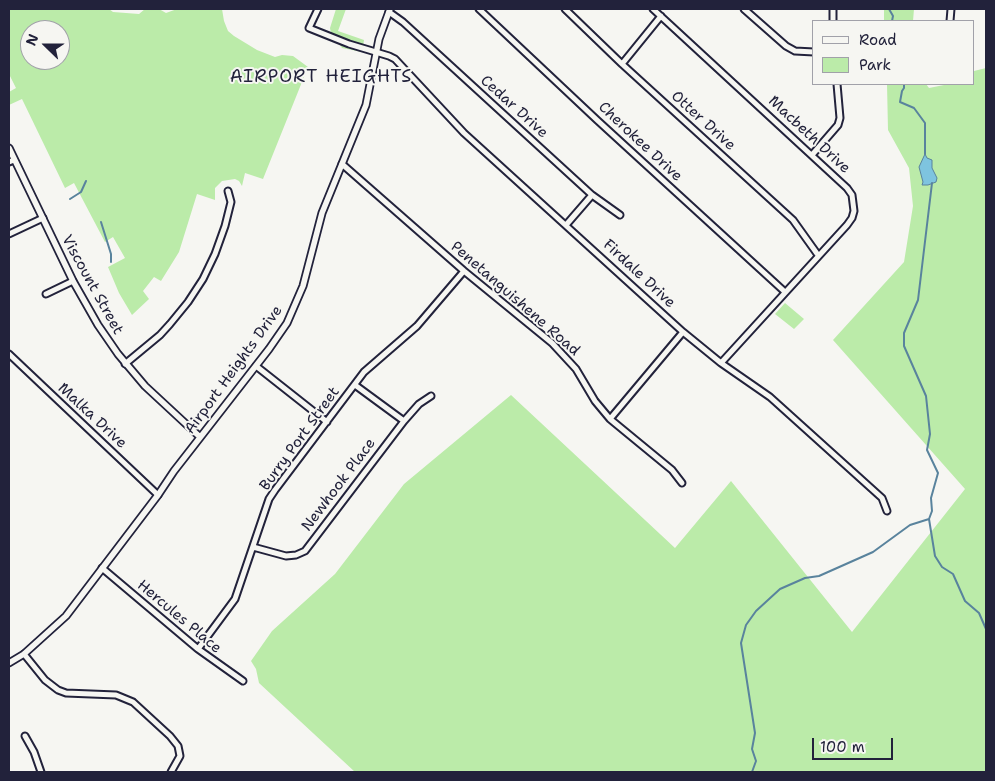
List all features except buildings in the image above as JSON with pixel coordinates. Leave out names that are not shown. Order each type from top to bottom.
[{"type":"street","name":"Firdale Drive","points":[[318,9],[309,28],[389,56],[400,63],[464,132],[683,332],[721,363],[770,397],[882,498],[887,511]]},
{"type":"street","name":"Cherokee Drive","points":[[479,9],[597,120],[786,292]]},
{"type":"street","name":"Otter Drive","points":[[565,9],[792,220],[818,255]]},
{"type":"street","name":"Macbeth Drive","points":[[653,9],[847,188],[852,195],[854,211],[852,218],[721,363]]},
{"type":"street","points":[[744,9],[786,46],[795,51],[812,52]]},
{"type":"street","name":"Airport Heights Drive","points":[[9,664],[24,654],[66,616],[287,323],[304,286],[322,213],[368,98],[376,52],[389,10]]},
{"type":"street","name":"Cedar Drive","points":[[389,10],[592,195],[620,215]]},
{"type":"street","points":[[622,64],[661,16]]},
{"type":"street","points":[[812,156],[838,125],[840,118],[837,85]]},
{"type":"street","name":"Viscount Street","points":[[9,148],[11,161],[98,325],[125,364],[157,399],[200,437]]},
{"type":"street","name":"Penetanguishene Road","points":[[342,164],[464,270],[552,343],[576,369],[595,401],[610,419],[672,470],[682,483]]},
{"type":"street","points":[[125,364],[160,335],[195,292],[209,268],[221,240],[231,202],[228,192]]},
{"type":"street","points":[[566,224],[592,195]]},
{"type":"street","points":[[9,234],[42,218]]},
{"type":"street","name":"Burry Port Street","points":[[198,649],[233,603],[272,493],[372,364],[417,326],[464,270]]},
{"type":"street","points":[[46,294],[74,281]]},
{"type":"street","points":[[610,419],[683,332]]},
{"type":"street","name":"Malka Drive","points":[[9,354],[158,495]]},
{"type":"street","points":[[256,366],[327,422]]},
{"type":"street","points":[[355,385],[404,420]]},
{"type":"street","name":"Newhook Place","points":[[253,546],[286,556],[296,555],[305,550],[404,420],[419,404],[431,396]]},
{"type":"street","name":"Hercules Place","points":[[102,568],[198,649],[243,681]]},
{"type":"street","points":[[24,654],[45,680],[58,690],[66,693],[116,695],[133,702],[170,736],[178,746],[180,756],[171,772]]},
{"type":"street","points":[[25,736],[34,752],[41,772]]},
{"type":"green space","points":[[9,9],[109,9],[113,12],[139,14],[145,9],[159,9],[166,13],[177,9],[222,9],[228,31],[234,36],[257,50],[275,57],[282,55],[293,56],[308,67],[263,179],[245,173],[242,186],[235,179],[222,181],[215,188],[215,200],[197,194],[179,252],[161,281],[154,277],[143,291],[149,299],[132,315],[119,293],[108,267],[125,258],[113,237],[105,242],[74,183],[65,188],[22,99],[9,105],[9,92],[16,88],[9,74]]},
{"type":"green space","points":[[336,9],[346,9],[338,31],[364,40],[362,52],[342,48],[331,33],[330,28]]},
{"type":"green space","points":[[884,9],[914,9],[913,20],[884,20]]},
{"type":"green space","points":[[986,68],[986,772],[355,772],[259,683],[256,669],[251,661],[272,631],[335,574],[404,484],[511,395],[675,548],[731,481],[852,632],[965,489],[833,340],[904,262],[913,206],[909,168],[888,130],[887,85],[927,85],[929,88],[944,85],[975,85],[975,71]]},
{"type":"green space","points":[[785,303],[804,319],[794,329],[775,314]]},
{"type":"water","points":[[925,154],[927,158],[932,160],[932,168],[937,178],[936,182],[922,185],[919,167]]},
{"type":"waterway","points":[[889,9],[893,16],[892,20]]},
{"type":"waterway","points":[[904,85],[900,102],[914,108],[925,123],[925,154]]},
{"type":"waterway","points":[[70,199],[81,192],[86,181]]},
{"type":"waterway","points":[[932,183],[918,300],[904,333],[904,346],[926,396],[930,434],[927,450],[938,473],[931,498],[932,511],[929,519],[935,556],[942,567],[953,574],[965,601],[979,613],[986,629]]},
{"type":"waterway","points":[[101,222],[111,254],[111,262]]},
{"type":"waterway","points":[[752,772],[756,761],[752,749],[755,733],[741,643],[746,625],[756,611],[780,589],[805,578],[819,576],[873,552],[910,525],[929,519]]},
{"type":"district","name":"AIRPORT HEIGHTS","points":[[321,77]]}]
